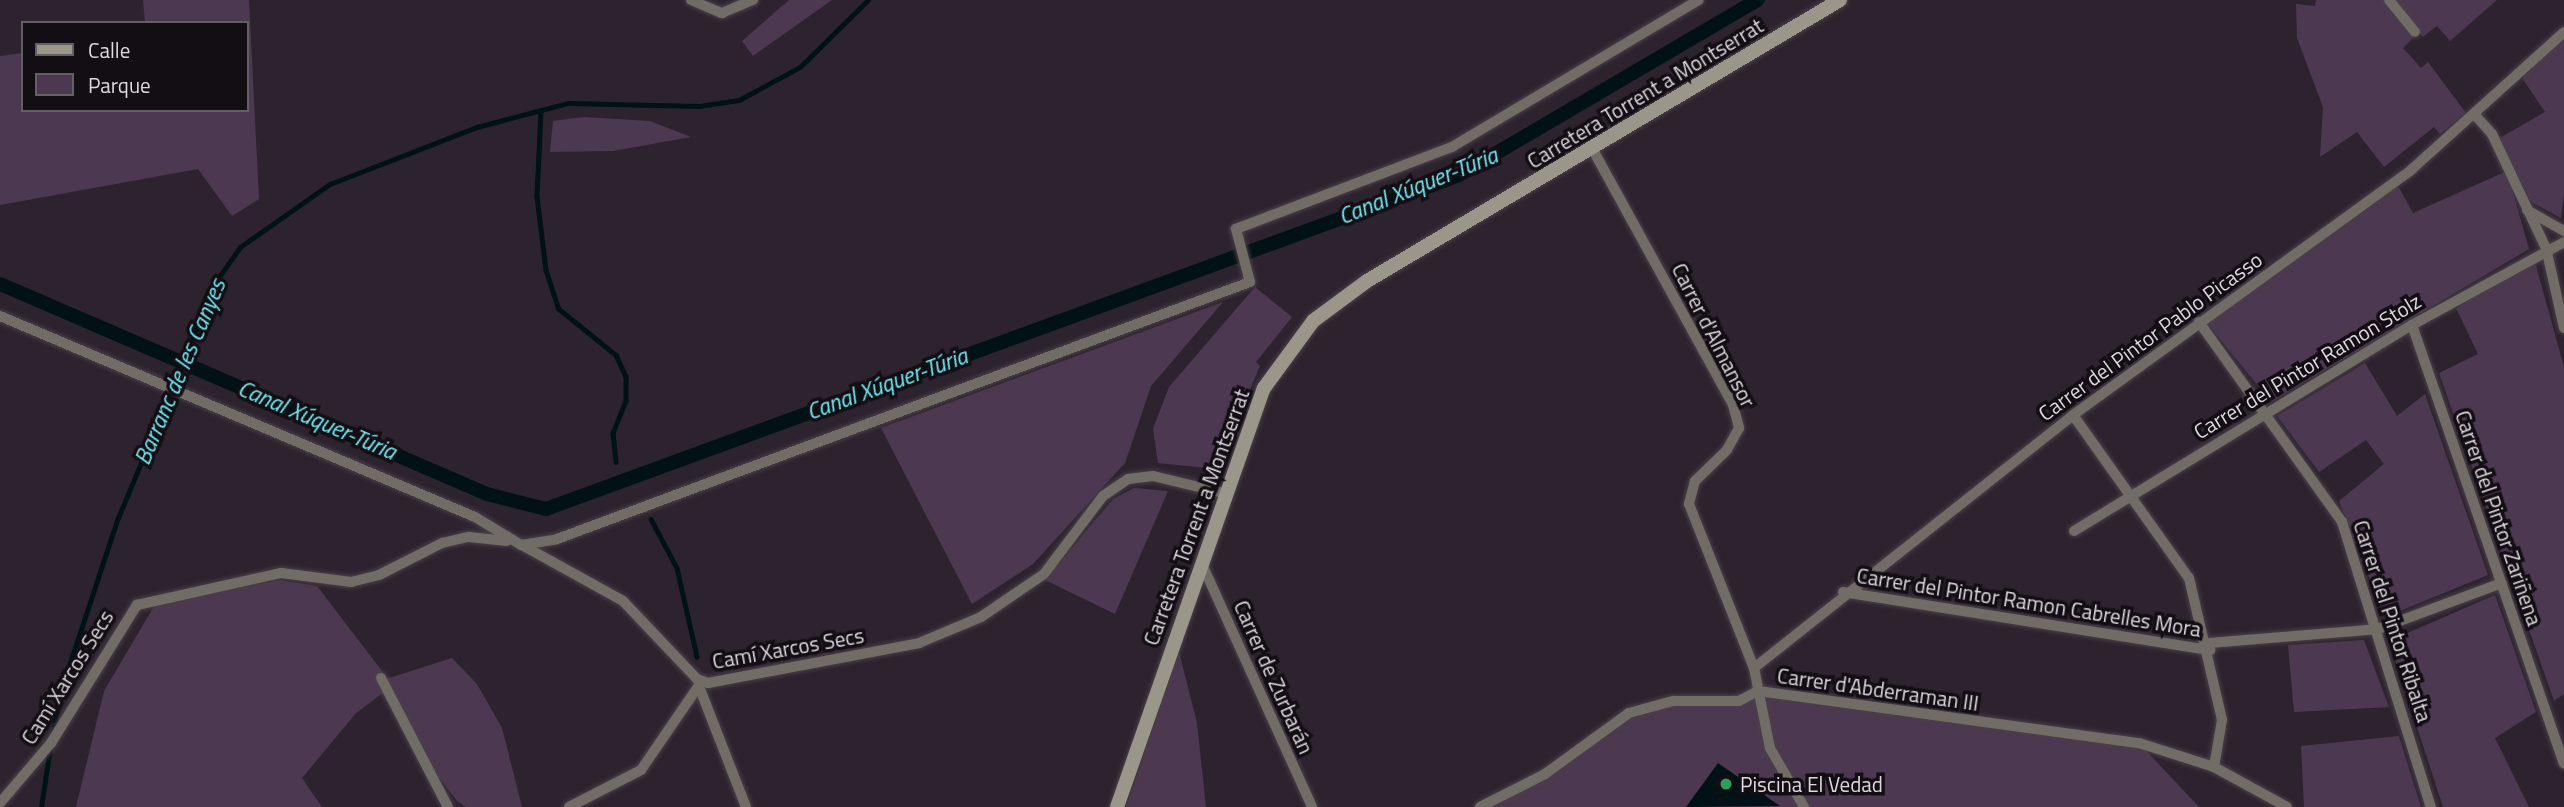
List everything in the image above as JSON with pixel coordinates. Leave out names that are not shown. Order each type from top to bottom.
[{"type":"main road","name":"Carretera Torrent a Montserrat","points":[[1116,807],[1224,493],[1264,388],[1312,321],[1367,281],[1593,150],[1840,0]]},
{"type":"street","points":[[691,0],[723,13],[753,0]]},
{"type":"street","points":[[0,316],[475,517],[521,545],[615,519],[1250,282],[1236,229],[1452,146],[1699,0]]},
{"type":"street","points":[[2389,0],[2415,32]]},
{"type":"street","name":"Carrer del Pintor Pablo Picasso","points":[[1754,668],[1843,592],[2073,415],[2199,322],[2326,236],[2476,115],[2564,32]]},
{"type":"street","points":[[2476,115],[2492,134],[2546,248],[2564,328]]},
{"type":"street","name":"Carrer d'Almansor","points":[[1593,150],[1733,405],[1739,428],[1727,450],[1695,481],[1689,504],[1754,668],[1770,748],[1804,807]]},
{"type":"street","points":[[2527,210],[2564,231]]},
{"type":"street","name":"Carrer del Pintor Ramon Stolz","points":[[2074,531],[2130,492],[2267,414],[2412,325],[2546,248],[2564,242]]},
{"type":"street","name":"Carrer del Pintor Ribalta","points":[[2199,322],[2342,522],[2378,629],[2431,807]]},
{"type":"street","name":"Carrer del Pintor Zariñena","points":[[2412,325],[2564,763]]},
{"type":"street","points":[[2073,415],[2189,578],[2209,647],[2222,720],[2214,767]]},
{"type":"street","name":"Camí Xarcos Secs","points":[[0,803],[51,743],[118,626],[145,601],[281,573],[351,582],[469,537],[521,545],[624,601],[701,685],[894,649],[971,622],[1044,574],[1103,496],[1128,479],[1153,476],[1224,493]]},
{"type":"street","name":"Carrer de Zurbarán","points":[[1201,562],[1312,807]]},
{"type":"street","name":"Carrer del Pintor Ramon Cabrelles Mora","points":[[1843,592],[2209,647],[2378,629],[2502,583]]},
{"type":"street","points":[[381,678],[448,807]]},
{"type":"street","points":[[569,807],[641,770],[701,685]]},
{"type":"street","points":[[701,685],[746,807]]},
{"type":"street","name":"Carrer d'Abderraman III","points":[[1480,807],[1545,774],[1629,713],[1673,701],[1739,701],[1758,691],[2139,743],[2214,767],[2287,807]]},
{"type":"green space","points":[[143,0],[249,0],[259,199],[232,216],[198,169],[0,205],[0,56],[21,53],[21,112],[248,112],[248,21],[145,21]]},
{"type":"green space","points":[[789,0],[832,0],[753,56],[742,41]]},
{"type":"green space","points":[[2316,0],[2384,0],[2414,37],[2403,48],[2421,68],[2428,62],[2466,113],[2440,134],[2434,127],[2384,167],[2357,132],[2320,157],[2323,107],[2297,38],[2296,4],[2315,6]]},
{"type":"green space","points":[[2394,0],[2497,0],[2450,41],[2437,26],[2423,37]]},
{"type":"green space","points":[[2564,37],[2564,194],[2561,218],[2531,202],[2498,139],[2545,112],[2522,78]]},
{"type":"green space","points":[[583,117],[650,121],[691,137],[613,151],[550,152],[553,121]]},
{"type":"green space","points":[[2507,171],[2529,249],[2271,402],[2206,322],[2397,184],[2413,213]]},
{"type":"green space","points":[[2535,262],[2564,367],[2564,694],[2554,701],[2439,373],[2478,354],[2456,308]]},
{"type":"green space","points":[[1255,287],[1292,317],[1256,362],[1260,366],[1216,469],[1158,463],[1153,429],[1169,387]]},
{"type":"green space","points":[[1223,302],[1151,386],[1125,463],[1033,564],[972,604],[881,428]]},
{"type":"green space","points":[[2365,363],[2397,416],[2425,394],[2488,575],[2385,617],[2339,501],[2384,464],[2366,440],[2319,472],[2277,416]]},
{"type":"green space","points":[[1134,488],[1168,491],[1115,614],[1045,580],[1113,499]]},
{"type":"green space","points":[[280,580],[317,586],[382,671],[376,678],[383,693],[356,713],[302,778],[322,807],[76,807],[104,691],[156,603]]},
{"type":"green space","points":[[2495,595],[2536,712],[2495,738],[2529,807],[2443,807],[2389,641]]},
{"type":"green space","points":[[2364,640],[2389,707],[2294,712],[2288,645]]},
{"type":"green space","points":[[1179,652],[1197,723],[1206,807],[1126,807]]},
{"type":"green space","points":[[452,658],[477,684],[502,728],[522,807],[466,807],[457,801],[421,754],[386,679]]},
{"type":"green space","points":[[1758,691],[2139,743],[2199,807],[1479,807],[1545,774],[1629,713]]},
{"type":"green space","points":[[2399,736],[2421,807],[2304,807],[2301,746]]},
{"type":"shaded area","name":"Piscina El Vedad","points":[[1718,763],[1780,806],[1781,806],[1686,807]]},
{"type":"waterway","name":"Barranc de les Canyes","points":[[53,733],[59,696],[118,518],[217,280],[240,247],[330,184],[477,127],[568,103],[699,106],[739,100],[800,67],[868,0]]},
{"type":"waterway","name":"Canal Xúquer-Túria","points":[[0,284],[487,494],[546,509],[1459,175],[1757,0]]},
{"type":"waterway","points":[[541,111],[537,196],[546,270],[558,308],[616,355],[626,376],[626,401],[613,433],[616,462]]},
{"type":"waterway","points":[[651,519],[677,568],[697,657]]},
{"type":"waterway","name":"Barranc de les Canyes","points":[[41,807],[50,748]]},
{"type":"place","name":"Piscina El Vedad","points":[[1726,784]]}]
